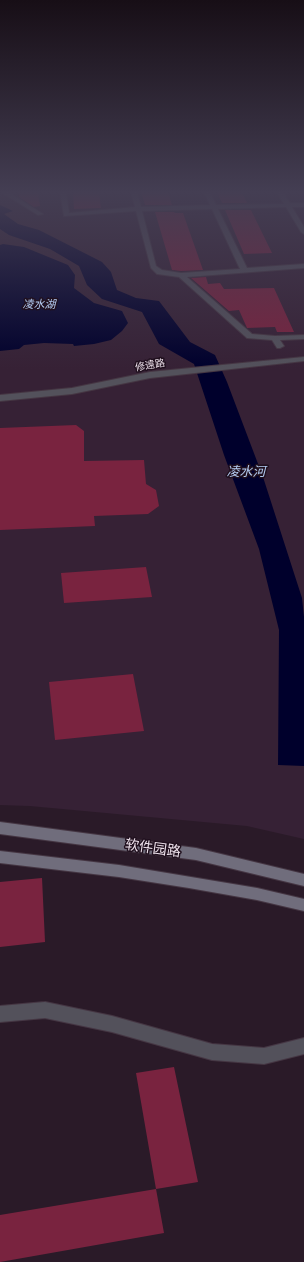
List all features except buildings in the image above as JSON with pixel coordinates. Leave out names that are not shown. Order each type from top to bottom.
[{"type":"main road","name":"软件园路","points":[[0,828],[196,854],[304,880]]},
{"type":"main road","points":[[0,857],[104,869],[189,882],[257,894],[304,906]]},
{"type":"street","points":[[149,251],[153,267],[160,272],[181,275],[304,266]]},
{"type":"street","points":[[235,251],[244,270]]},
{"type":"street","points":[[181,275],[250,336],[276,338],[304,336]]},
{"type":"street","points":[[276,338],[280,346]]},
{"type":"street","name":"修遠路","points":[[0,398],[72,391],[150,376],[304,359]]},
{"type":"street","points":[[0,1014],[44,1010],[112,1024],[212,1052],[264,1056],[304,1046]]},
{"type":"shaded area","points":[[0,251],[304,251],[304,839],[247,826],[30,806],[0,805]]},
{"type":"water","name":"凌水湖","points":[[0,251],[34,251],[68,265],[75,275],[74,288],[94,303],[122,311],[128,323],[122,331],[111,340],[94,344],[74,346],[73,344],[44,343],[24,345],[19,349],[0,351]]},
{"type":"water","name":"凌水河","points":[[53,251],[80,251],[102,262],[111,272],[117,290],[136,298],[159,301],[190,342],[215,355],[227,382],[263,477],[302,598],[304,617],[304,766],[278,765],[279,630],[259,549],[224,455],[194,364],[159,344],[142,312],[102,299],[87,285],[79,266]]}]
